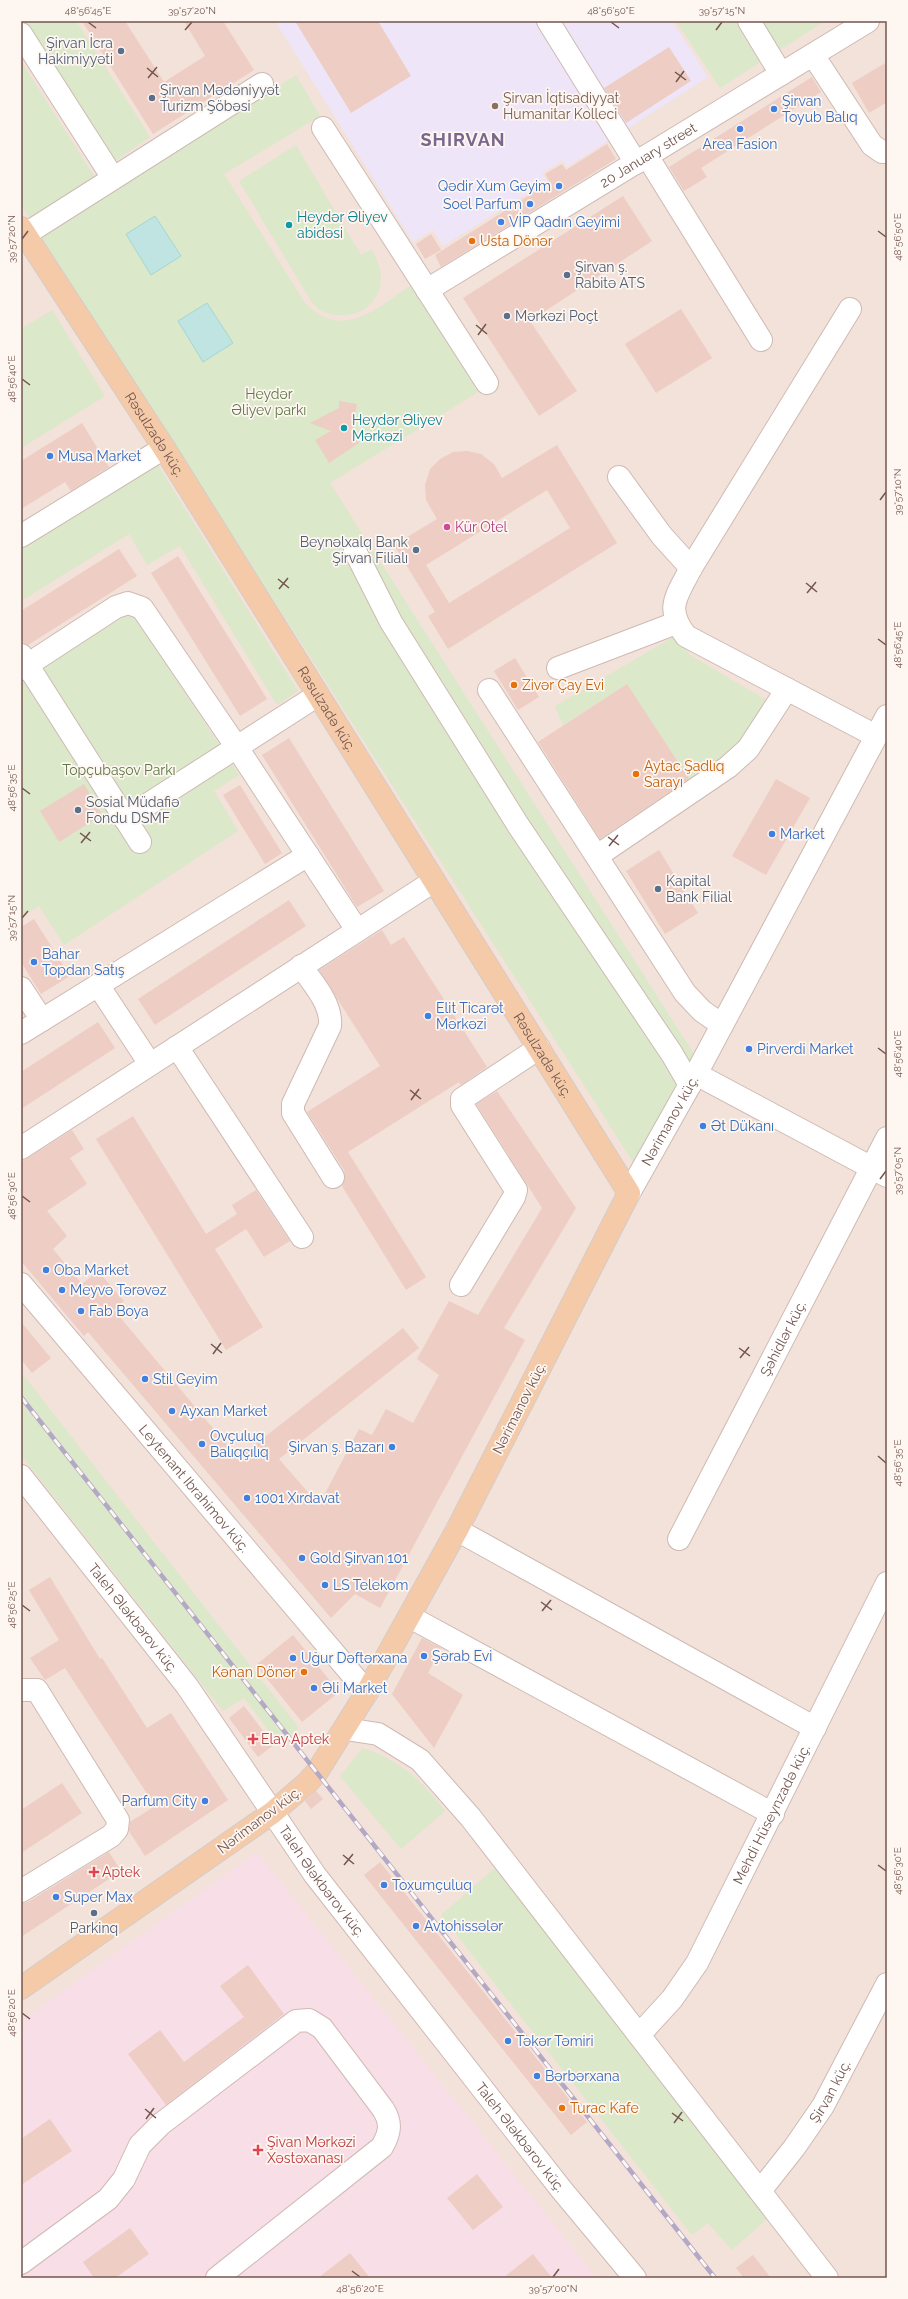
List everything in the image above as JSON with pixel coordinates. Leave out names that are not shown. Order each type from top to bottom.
[{"type":"main road","name":"Rəsulzadə küç.","points":[[22,233],[164,448],[629,1192]]},
{"type":"main road","name":"Nərimanov küç.","points":[[21,1987],[272,1813],[302,1788],[318,1772],[346,1729],[410,1617],[457,1530],[629,1192]]},
{"type":"street","points":[[548,21],[761,340]]},
{"type":"street","points":[[749,21],[781,74]]},
{"type":"street","name":"20 January street","points":[[427,290],[868,21]]},
{"type":"street","points":[[21,34],[113,178]]},
{"type":"street","points":[[813,55],[872,145],[882,152],[887,152]]},
{"type":"street","points":[[22,233],[113,178],[262,84]]},
{"type":"street","points":[[323,128],[487,383]]},
{"type":"street","points":[[850,309],[690,568],[673,607],[676,623],[686,636],[876,736]]},
{"type":"street","points":[[21,536],[164,448]]},
{"type":"street","points":[[619,477],[662,536],[690,568]]},
{"type":"street","points":[[355,551],[391,622],[518,825],[672,1054],[693,1080],[879,1172]]},
{"type":"street","points":[[140,842],[23,663],[116,607],[128,603],[142,608],[236,746],[357,930]]},
{"type":"street","points":[[558,668],[676,623]]},
{"type":"street","points":[[597,856],[728,767],[748,749],[787,689]]},
{"type":"street","points":[[489,690],[685,993],[702,1011],[722,1025]]},
{"type":"street","points":[[125,818],[318,695]]},
{"type":"street","name":"Nərimanov küç.","points":[[629,1192],[693,1080],[887,716]]},
{"type":"street","points":[[21,1033],[308,855]]},
{"type":"street","points":[[21,1148],[434,881]]},
{"type":"street","points":[[301,966],[329,1008],[331,1016],[330,1026],[293,1104],[293,1113],[333,1177]]},
{"type":"street","points":[[98,985],[150,1064]]},
{"type":"street","points":[[21,988],[42,1020]]},
{"type":"street","points":[[177,1047],[302,1237]]},
{"type":"street","points":[[461,1285],[514,1197],[516,1190],[462,1105],[462,1099],[539,1048]]},
{"type":"street","name":"Şəhidlər küç.","points":[[679,1539],[879,1172],[887,1138]]},
{"type":"street","name":"Leytenant Ibrahimov küç.","points":[[21,1284],[367,1692]]},
{"type":"street","name":"Taleh Ələkbərov küç.","points":[[21,1476],[187,1686],[216,1726],[272,1813],[320,1882],[561,2189],[635,2278]]},
{"type":"street","points":[[457,1530],[815,1728]]},
{"type":"street","name":"Mehdi Hüseynzadə küç.","points":[[639,2035],[672,1999],[697,1963],[773,1814],[887,1583]]},
{"type":"street","points":[[410,1617],[773,1814]]},
{"type":"street","points":[[21,1690],[37,1690],[118,1820],[117,1829],[111,1836],[21,1891]]},
{"type":"street","points":[[346,1729],[378,1734],[420,1760],[471,1818],[827,2278]]},
{"type":"street","name":"Şirvan küç.","points":[[760,2191],[794,2148],[823,2106],[887,1984]]},
{"type":"street","points":[[21,2263],[108,2199],[124,2179],[140,2145],[161,2124],[296,2021],[309,2020],[322,2028],[383,2109],[390,2120],[389,2135],[382,2147],[217,2278]]},
{"type":"shaded area","name":"SHIRVAN","points":[[21,21],[887,21],[887,2278],[21,2278]]},
{"type":"shaded area","name":"Şirvan İqtisadiyyat Humanitar Kolleci","points":[[275,21],[672,21],[708,77],[567,167],[563,160],[542,173],[547,181],[443,246],[433,230],[413,242]]},
{"type":"shaded area","name":"Şivan Mərkəzi Xəstəxanası","points":[[257,1852],[597,2278],[21,2278],[21,2021]]},
{"type":"green space","points":[[24,21],[76,21],[150,137],[112,163]]},
{"type":"green space","points":[[676,21],[825,21],[720,88]]},
{"type":"green space","name":"Heydər Əliyev parkı","points":[[21,61],[106,195],[296,75],[320,116],[224,174],[305,303],[319,314],[333,320],[346,321],[373,311],[411,285],[480,391],[330,483],[694,1054],[633,1162],[21,205]]},
{"type":"green space","points":[[296,145],[361,255],[372,249],[379,264],[381,275],[380,287],[376,297],[370,305],[352,314],[331,314],[320,310],[315,305],[308,296],[239,181]]},
{"type":"green space","points":[[52,310],[105,396],[21,448],[21,329]]},
{"type":"green space","points":[[156,462],[298,691],[277,705],[180,546],[147,565],[129,534],[21,601],[21,546]]},
{"type":"green space","name":"Topçubaşov Parkı","points":[[125,614],[135,617],[239,775],[214,791],[238,831],[64,945],[39,906],[21,917],[21,682]]},
{"type":"green space","points":[[677,635],[690,655],[768,701],[742,743],[691,783],[627,684],[563,725],[555,706]]},
{"type":"green space","points":[[21,1372],[299,1728],[279,1744],[244,1698],[223,1711],[21,1455]]},
{"type":"green space","points":[[363,1748],[399,1765],[428,1790],[445,1811],[401,1849],[340,1776]]},
{"type":"green space","points":[[495,1868],[767,2219],[732,2250],[708,2223],[692,2235],[441,1915]]},
{"type":"water","points":[[155,216],[181,256],[151,275],[126,234]]},
{"type":"water","points":[[207,303],[233,343],[203,362],[178,321]]},
{"type":"building","points":[[82,21],[125,21],[164,82],[205,56],[184,21],[223,21],[254,70],[153,134]]},
{"type":"building","points":[[295,21],[378,21],[411,76],[351,113]]},
{"type":"building","points":[[669,47],[691,81],[626,123],[604,88]]},
{"type":"building","points":[[887,62],[887,102],[869,113],[852,83]]},
{"type":"building","points":[[812,77],[821,92],[701,168],[707,177],[684,191],[669,167]]},
{"type":"building","points":[[607,144],[616,159],[441,267],[435,255],[550,182],[545,174],[562,164],[566,170]]},
{"type":"building","points":[[623,196],[652,241],[530,321],[577,391],[539,416],[463,298]]},
{"type":"building","points":[[431,234],[441,250],[425,259],[416,244]]},
{"type":"building","points":[[681,309],[712,358],[656,393],[625,344]]},
{"type":"building","points":[[339,401],[357,404],[352,431],[350,431],[359,443],[329,463],[315,440],[331,431],[310,423],[339,408]]},
{"type":"building","points":[[82,423],[109,467],[71,491],[65,482],[21,509],[21,461]]},
{"type":"building","points":[[557,445],[617,543],[448,649],[428,616],[435,612],[394,545],[437,519],[426,500],[425,485],[430,469],[440,459],[453,452],[467,451],[481,454],[494,464],[502,478]],"holes":[[[547,490],[570,528],[449,603],[426,565]]]},
{"type":"building","points":[[119,549],[137,576],[28,645],[24,643],[21,638],[21,611]]},
{"type":"building","points":[[178,556],[267,699],[240,716],[151,573]]},
{"type":"building","points":[[515,658],[539,697],[518,710],[494,671]]},
{"type":"building","points":[[627,684],[689,779],[600,839],[538,742]]},
{"type":"building","points":[[289,738],[384,891],[357,907],[262,755]]},
{"type":"building","points":[[776,779],[810,798],[766,875],[732,856]]},
{"type":"building","points":[[84,784],[102,815],[59,842],[40,811]]},
{"type":"building","points":[[240,785],[282,853],[265,864],[223,795]]},
{"type":"building","points":[[659,850],[698,913],[665,934],[626,871]]},
{"type":"building","points":[[289,900],[306,926],[155,1025],[138,999]]},
{"type":"building","points":[[34,919],[70,976],[41,994],[21,962],[21,927]]},
{"type":"building","points":[[382,930],[391,945],[404,937],[487,1067],[461,1085],[459,1082],[348,1152],[426,1277],[406,1290],[342,1186],[345,1177],[344,1170],[307,1112],[380,1066],[319,970]]},
{"type":"building","points":[[98,1022],[115,1048],[21,1109],[21,1072]]},
{"type":"building","points":[[497,1091],[576,1208],[504,1328],[525,1340],[380,1608],[355,1594],[331,1618],[88,1332],[84,1336],[21,1261],[21,1162],[72,1130],[84,1149],[70,1158],[87,1184],[47,1211],[67,1236],[53,1249],[82,1284],[98,1271],[124,1301],[114,1310],[238,1458],[403,1328],[419,1348],[279,1459],[319,1505],[359,1429],[372,1435],[386,1409],[413,1423],[439,1375],[417,1359],[449,1301],[478,1315],[542,1208],[476,1104]]},
{"type":"building","points":[[133,1116],[206,1234],[237,1214],[232,1205],[256,1190],[290,1241],[264,1257],[246,1229],[215,1249],[263,1327],[226,1350],[96,1139]]},
{"type":"building","points":[[21,1322],[51,1358],[32,1373],[21,1359]]},
{"type":"building","points":[[50,1577],[100,1659],[102,1658],[147,1728],[171,1713],[228,1800],[145,1856],[129,1831],[130,1822],[155,1806],[65,1668],[45,1680],[30,1658],[59,1640],[29,1590]]},
{"type":"building","points":[[293,1635],[339,1692],[302,1722],[256,1665]]},
{"type":"building","points":[[422,1638],[441,1648],[428,1673],[463,1695],[434,1748],[392,1694]]},
{"type":"building","points":[[244,1706],[274,1745],[258,1757],[229,1718]]},
{"type":"building","points":[[62,1783],[82,1813],[21,1853],[21,1810]]},
{"type":"building","points":[[316,1791],[323,1799],[311,1809],[305,1801]]},
{"type":"building","points":[[109,1852],[121,1871],[21,1937],[21,1903],[28,1902]]},
{"type":"building","points":[[380,1862],[587,2122],[571,2135],[364,1875]]},
{"type":"building","points":[[248,1965],[284,2014],[166,2105],[128,2054],[160,2030],[184,2062],[244,2017],[220,1986]]},
{"type":"building","points":[[50,2119],[72,2151],[21,2185],[21,2139]]},
{"type":"building","points":[[477,2174],[503,2207],[473,2230],[447,2198]]},
{"type":"building","points":[[130,2228],[149,2254],[115,2278],[94,2278],[83,2262]]},
{"type":"building","points":[[350,2253],[370,2278],[318,2278]]},
{"type":"building","points":[[533,2254],[552,2278],[503,2278]]},
{"type":"building","points":[[753,2255],[771,2278],[744,2278],[736,2268]]},
{"type":"railway","points":[[21,1397],[715,2278]]},
{"type":"place","name":"Şirvan İcra Hakimiyyəti","points":[[121,51]]},
{"type":"place","name":"Şirvan Mədəniyyət Turizm Şöbəsi","points":[[152,98]]},
{"type":"place","name":"Şirvan İqtisadiyyat Humanitar Kolleci","points":[[495,106]]},
{"type":"place","name":"Şirvan Toyub Balıq","points":[[774,109]]},
{"type":"place","name":"Area Fasion","points":[[740,129]]},
{"type":"place","name":"Qədir Xum Geyim","points":[[559,186]]},
{"type":"place","name":"Soel Parfum","points":[[530,204]]},
{"type":"place","name":"VİP Qadın Geyimi","points":[[501,222]]},
{"type":"place","name":"Heydər Əliyev abidəsi","points":[[289,225]]},
{"type":"place","name":"Usta Dönər","points":[[472,241]]},
{"type":"place","name":"Şirvan ş. Rabitə ATS","points":[[567,275]]},
{"type":"place","name":"Mərkəzi Poçt","points":[[507,316]]},
{"type":"place","name":"Heydər Əliyev Mərkəzi","points":[[344,428]]},
{"type":"place","name":"Musa Market","points":[[50,456]]},
{"type":"place","name":"Kür Otel","points":[[447,527]]},
{"type":"place","name":"Beynəlxalq Bank Şirvan Filialı","points":[[416,550]]},
{"type":"place","name":"Zivər Çay Evi","points":[[514,685]]},
{"type":"place","name":"Aytac Şadlıq Sarayı","points":[[636,774]]},
{"type":"place","name":"Sosial Müdafiə Fondu DSMF","points":[[78,810]]},
{"type":"place","name":"Market","points":[[772,834]]},
{"type":"place","name":"Kapital Bank Filial","points":[[658,889]]},
{"type":"place","name":"Bahar Topdan Satış","points":[[34,962]]},
{"type":"place","name":"Elit Ticarət Mərkəzi","points":[[428,1016]]},
{"type":"place","name":"Pirverdi Market","points":[[749,1049]]},
{"type":"place","name":"Ət Dükanı","points":[[703,1126]]},
{"type":"place","name":"Oba Market","points":[[46,1270]]},
{"type":"place","name":"Meyvə Tərəvəz","points":[[62,1290]]},
{"type":"place","name":"Fab Boya","points":[[81,1311]]},
{"type":"place","name":"Stil Geyim","points":[[145,1379]]},
{"type":"place","name":"Ayxan Market","points":[[172,1411]]},
{"type":"place","name":"Ovçuluq Balıqçılıq","points":[[202,1444]]},
{"type":"place","name":"Şirvan ş. Bazarı","points":[[392,1447]]},
{"type":"place","name":"1001 Xırdavat","points":[[247,1498]]},
{"type":"place","name":"Gold Şirvan 101","points":[[302,1558]]},
{"type":"place","name":"LS Telekom","points":[[325,1585]]},
{"type":"place","name":"Şərab Evi","points":[[424,1656]]},
{"type":"place","name":"Uğur Dəftərxana","points":[[293,1658]]},
{"type":"place","name":"Kənan Dönər","points":[[304,1672]]},
{"type":"place","name":"Əli Market","points":[[314,1688]]},
{"type":"place","name":"Elay Aptek","points":[[253,1739]]},
{"type":"place","name":"Parfum City","points":[[205,1801]]},
{"type":"place","name":"Aptek","points":[[94,1872]]},
{"type":"place","name":"Toxumçuluq","points":[[384,1885]]},
{"type":"place","name":"Super Max","points":[[56,1897]]},
{"type":"place","name":"Parkinq","points":[[94,1913]]},
{"type":"place","name":"Avtohissələr","points":[[416,1926]]},
{"type":"place","name":"Təkər Təmiri","points":[[508,2041]]},
{"type":"place","name":"Bərbərxana","points":[[537,2076]]},
{"type":"place","name":"Turac Kafe","points":[[562,2108]]},
{"type":"place","name":"Şivan Mərkəzi Xəstəxanası","points":[[258,2150]]},
{"type":"district","name":"SHIRVAN","points":[[463,139]]}]
